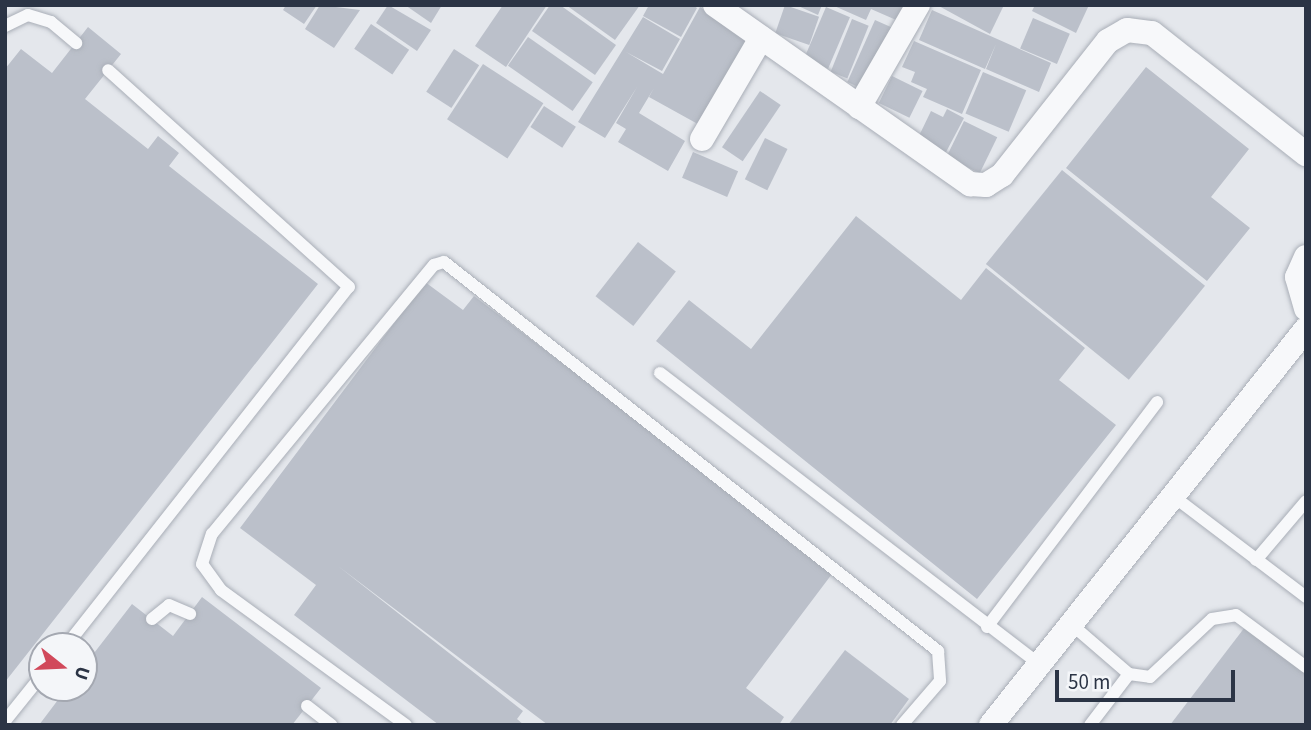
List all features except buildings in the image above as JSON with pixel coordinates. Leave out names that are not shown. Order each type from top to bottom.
[{"type":"street","points":[[715,5],[970,184],[986,185],[1002,174],[1108,41],[1127,30],[1152,33],[1306,154]]},
{"type":"street","points":[[859,107],[918,5]]},
{"type":"street","points":[[702,139],[761,38]]},
{"type":"street","points":[[1306,257],[1297,277],[1306,309]]},
{"type":"street","points":[[991,725],[1306,329]]},
{"type":"lane","points":[[5,26],[28,15],[76,43]]},
{"type":"lane","points":[[77,632],[349,287],[108,70]]},
{"type":"lane","points":[[406,725],[221,590],[202,564],[212,534],[434,265],[444,262],[938,651],[940,681],[902,725]]},
{"type":"lane","points":[[660,373],[987,627],[1039,664]]},
{"type":"lane","points":[[987,627],[1157,402]]},
{"type":"lane","points":[[1173,496],[1306,597]]},
{"type":"lane","points":[[1256,560],[1306,502]]},
{"type":"lane","points":[[152,619],[169,605],[190,614]]},
{"type":"lane","points":[[1071,624],[1129,674],[1150,677],[1212,619],[1236,615],[1306,667]]},
{"type":"lane","points":[[1090,725],[1129,674]]},
{"type":"lane","points":[[5,721],[28,692]]},
{"type":"lane","points":[[307,706],[331,725]]}]
